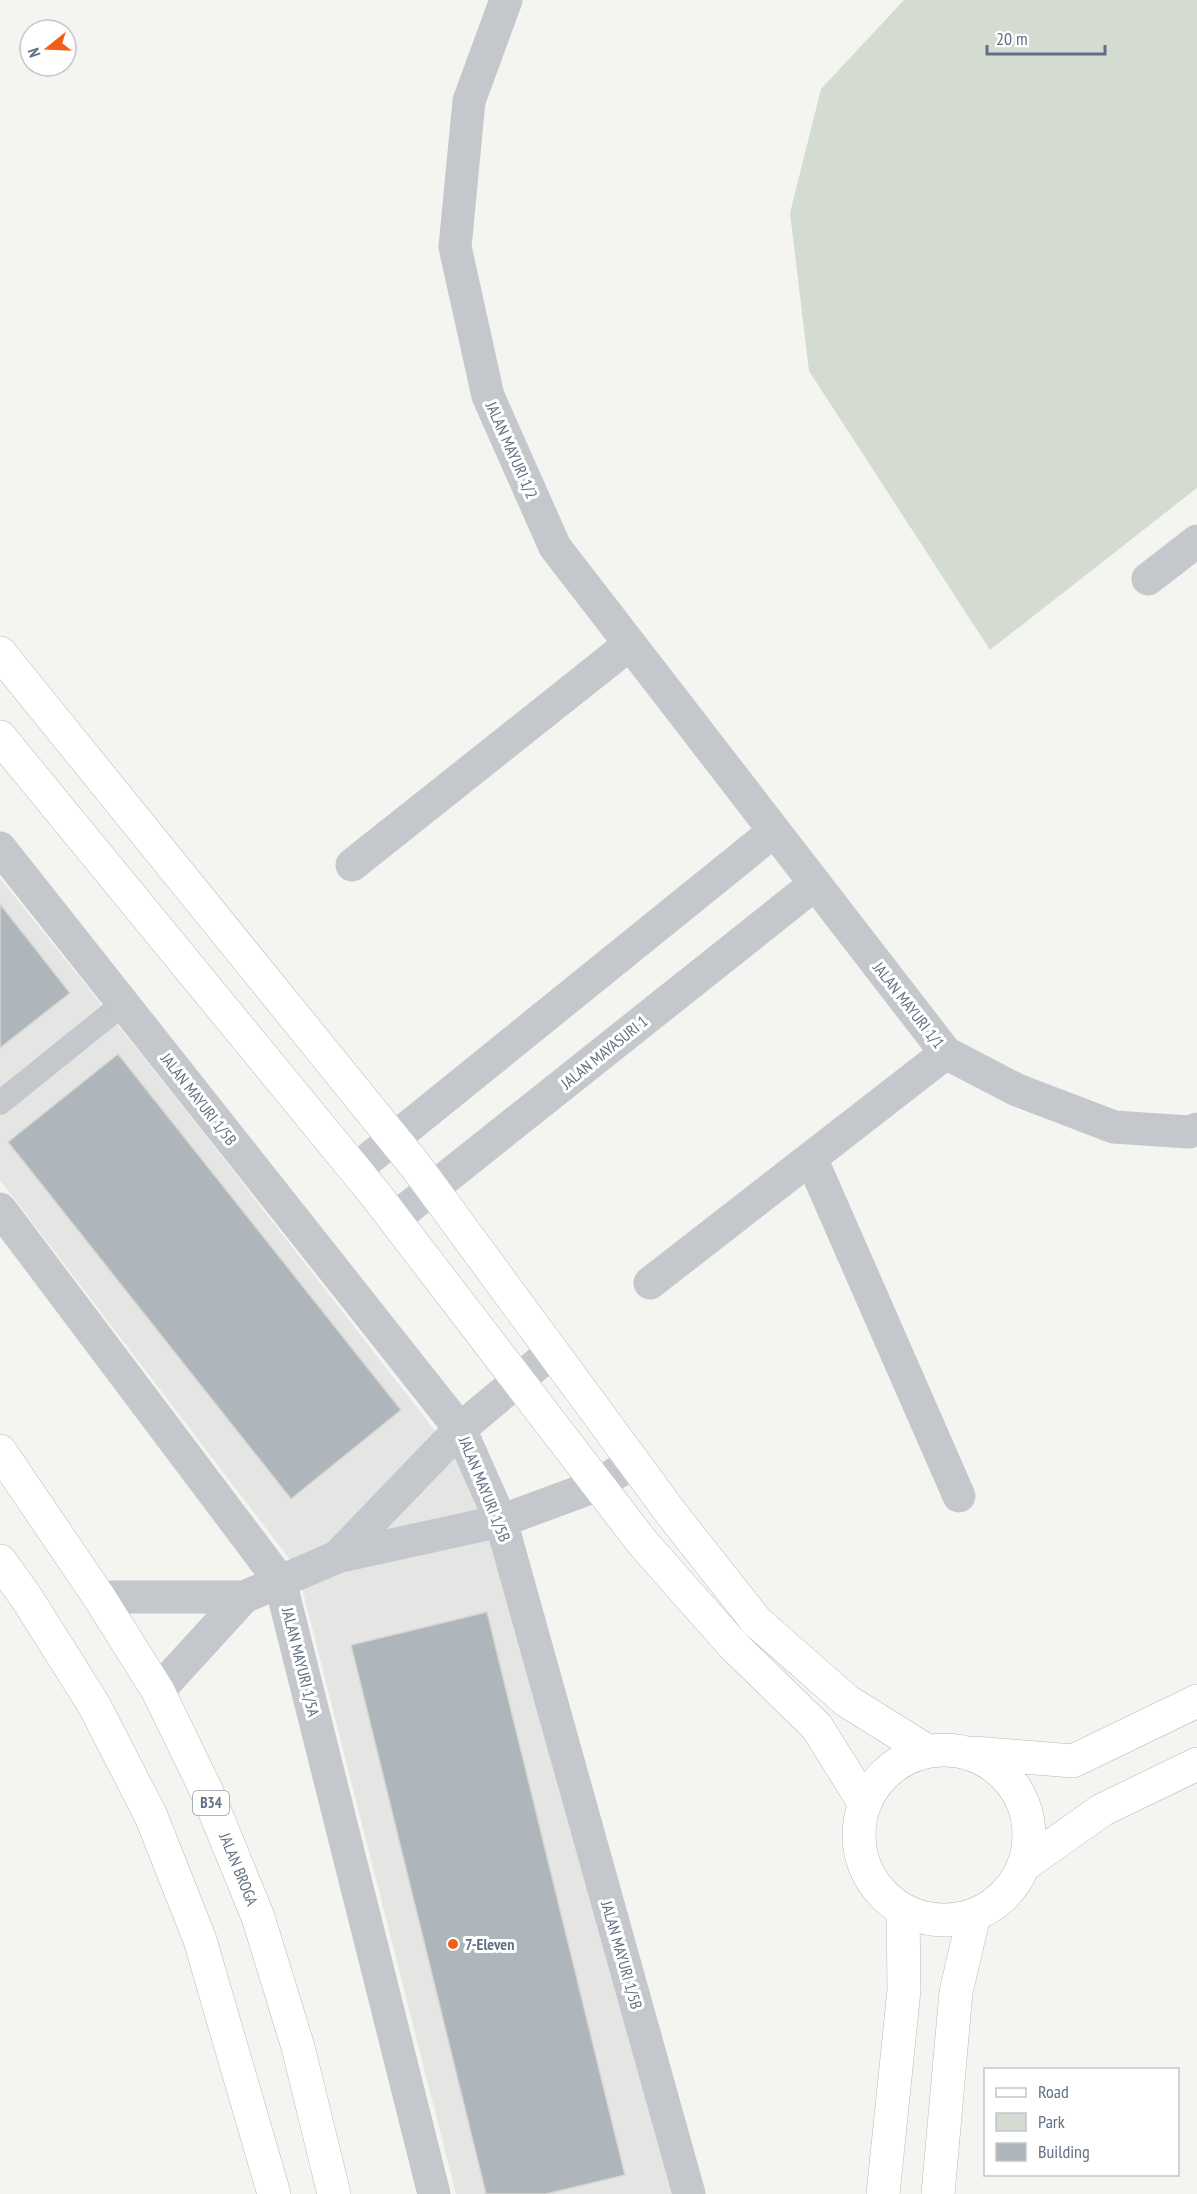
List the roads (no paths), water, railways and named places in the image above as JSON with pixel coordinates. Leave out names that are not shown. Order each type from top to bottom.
[{"type":"street","name":"JALAN MAYURI 1/2","points":[[506,0],[469,101],[454,247],[488,396],[555,547],[773,832]]},
{"type":"street","points":[[1148,579],[1197,541]]},
{"type":"street","points":[[352,865],[630,644]]},
{"type":"street","points":[[0,653],[394,1139],[671,1513],[757,1622],[847,1701],[927,1751]]},
{"type":"street","points":[[0,737],[356,1170],[642,1542],[733,1645],[817,1727],[865,1804]]},
{"type":"street","points":[[356,1170],[773,832]]},
{"type":"street","name":"JALAN MAYURI 1/1","points":[[773,832],[945,1053],[1017,1090],[1114,1127],[1194,1136]]},
{"type":"street","name":"JALAN MAYURI 1/5B","points":[[0,848],[460,1429],[501,1521],[689,2194]]},
{"type":"street","name":"JALAN MAYASURI 1","points":[[394,1220],[815,884]]},
{"type":"street","points":[[650,1283],[945,1053]]},
{"type":"street","points":[[811,1158],[959,1496]]},
{"type":"street","name":"JALAN MAYURI 1/5A","points":[[0,1209],[280,1581],[434,2194]]},
{"type":"street","points":[[337,1557],[460,1429],[552,1352]]},
{"type":"street","name":"JALAN BROGA","points":[[0,1451],[99,1597],[158,1691],[206,1790],[258,1917],[298,2047],[334,2194]]},
{"type":"street","points":[[158,1691],[244,1597],[337,1557],[501,1521],[598,1485],[633,1462]]},
{"type":"street","points":[[0,1561],[26,1597],[94,1705],[151,1816],[200,1940],[274,2194]]},
{"type":"street","points":[[99,1597],[244,1597]]},
{"type":"street","points":[[966,1753],[992,1765],[1012,1784],[1025,1810],[1029,1838],[1023,1866],[1012,1887],[995,1904],[974,1915],[950,1920],[926,1918],[903,1910],[879,1891],[864,1866],[859,1836],[865,1804],[877,1782],[899,1762],[927,1751],[946,1749],[966,1753],[1073,1761],[1197,1701]]},
{"type":"street","points":[[1023,1866],[1102,1810],[1197,1764]]},
{"type":"street","points":[[883,2194],[904,1990],[903,1910]]},
{"type":"street","points":[[938,2194],[956,1992],[974,1915]]},
{"type":"lane","points":[[0,1103],[124,1003]]},
{"type":"place","name":"7-Eleven","points":[[453,1944]]}]
